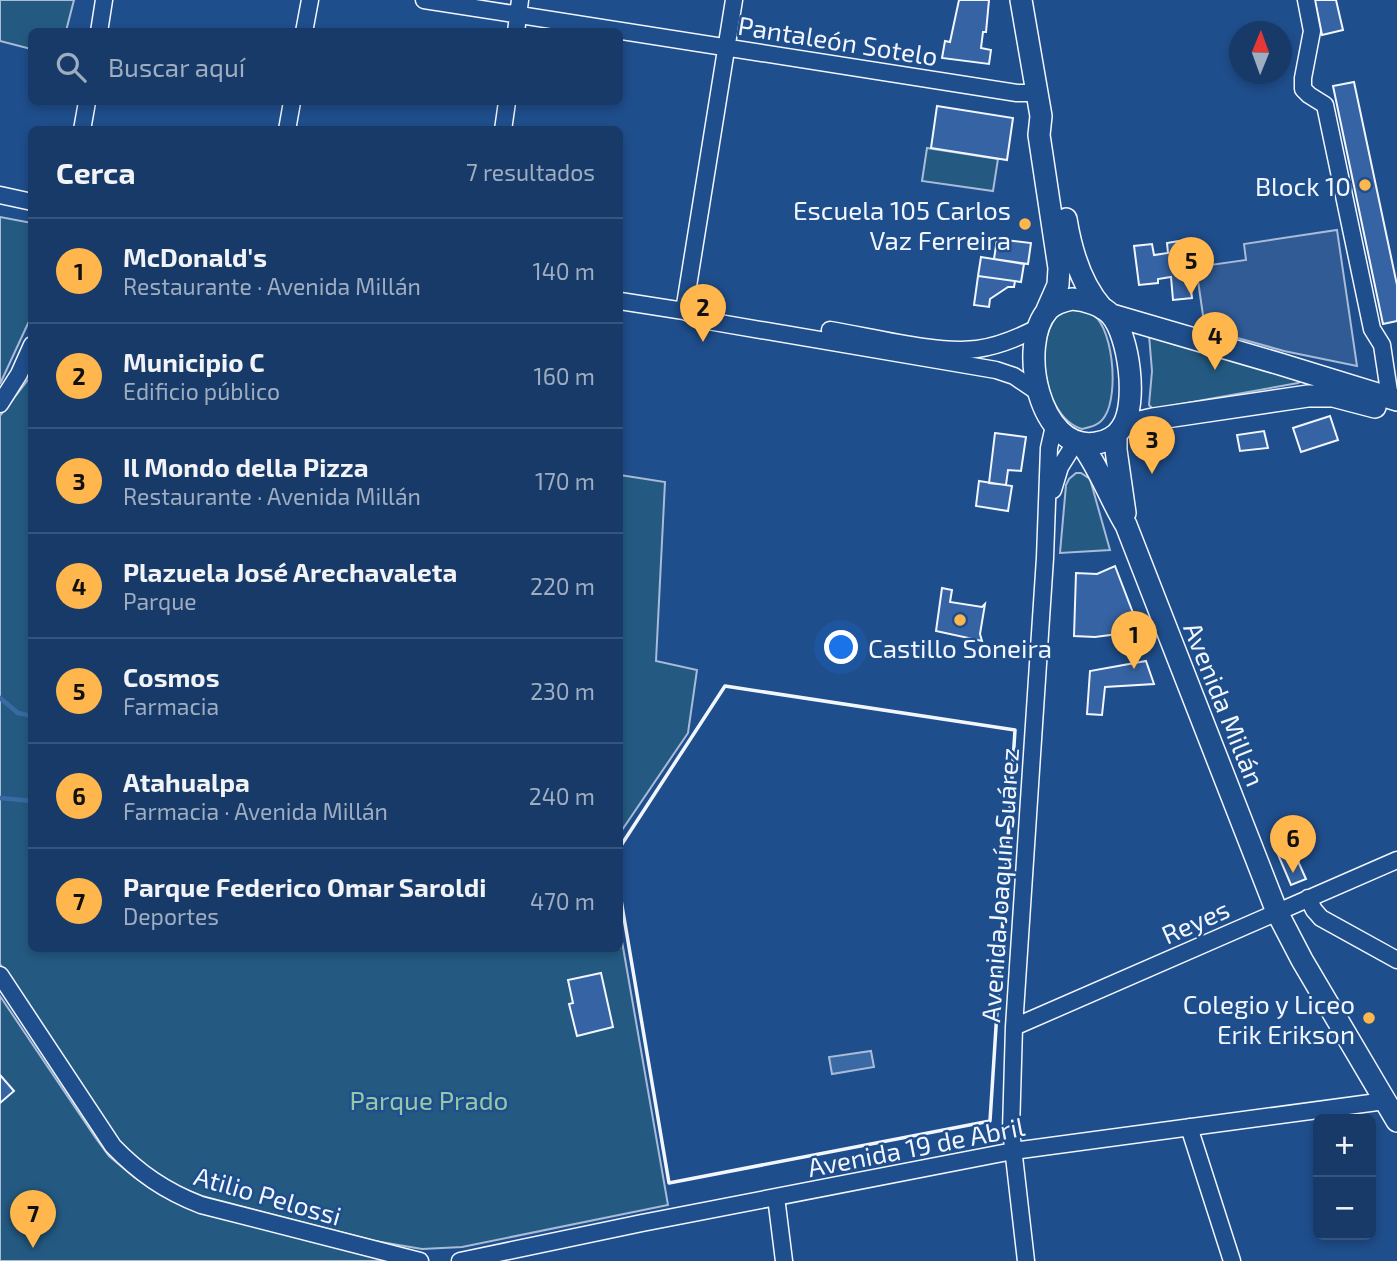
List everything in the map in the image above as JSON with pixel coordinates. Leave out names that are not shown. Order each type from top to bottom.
[{"type":"main road","points":[[1021,0],[1041,116],[1039,135],[1059,268],[1058,285],[1043,318],[1035,352],[1039,393],[1047,416],[1054,426],[1079,444],[1099,443],[1120,431],[1153,419],[1227,408],[1320,396],[1395,404]]},
{"type":"main road","points":[[1041,116],[1051,134],[1072,248],[1087,288],[1107,312],[1124,342],[1128,362],[1129,402],[1120,431]]},
{"type":"main road","points":[[1043,318],[1059,302],[1083,300],[1107,312],[1311,373],[1395,404]]},
{"type":"main road","points":[[1227,408],[1258,394],[1305,384],[1311,373]]},
{"type":"main road","name":"Avenida Millán","points":[[1120,431],[1116,450],[1126,525]]},
{"type":"main road","name":"Avenida Millán","points":[[1079,444],[1100,473],[1113,504],[1126,525],[1277,912],[1302,960],[1397,1121]]},
{"type":"street","points":[[100,28],[104,0]]},
{"type":"street","points":[[305,28],[310,0]]},
{"type":"street","name":"Pantaleón Sotelo","points":[[424,0],[599,28]]},
{"type":"street","points":[[684,312],[734,0]]},
{"type":"street","points":[[1306,0],[1312,31],[1303,89],[1325,105],[1372,329],[1382,345],[1395,404]]},
{"type":"street","name":"Pantaleón Sotelo","points":[[623,32],[1017,93],[1037,93]]},
{"type":"street","points":[[83,126],[86,105]]},
{"type":"street","points":[[288,126],[291,105]]},
{"type":"street","points":[[504,126],[507,105]]},
{"type":"street","points":[[0,195],[28,201]]},
{"type":"street","points":[[623,302],[684,312],[708,321],[996,370],[1014,376],[1039,393]]},
{"type":"street","points":[[684,312],[709,310],[951,349],[978,349],[1005,342],[1043,318]]},
{"type":"street","points":[[0,404],[28,354]]},
{"type":"street","name":"Avenida Joaquín Suárez","points":[[1026,1261],[1011,1130],[1014,1027],[1049,448],[1054,426]]},
{"type":"street","name":"Avenida Joaquín Suárez","points":[[1047,513],[1060,467],[1079,444]]},
{"type":"street","name":"Reyes","points":[[1014,1027],[1397,860]]},
{"type":"street","points":[[1308,898],[1321,918],[1397,960]]},
{"type":"street","name":"Atilio Pelossi","points":[[0,975],[113,1146],[152,1182],[201,1205],[420,1261]]},
{"type":"street","name":"Avenida 19 de Abril","points":[[458,1261],[1013,1151],[1385,1101]]},
{"type":"street","points":[[1189,1127],[1232,1261]]},
{"type":"street","points":[[776,1197],[784,1261]]},
{"type":"green space","points":[[0,0],[74,0],[67,28],[28,28],[28,48],[0,41]]},
{"type":"green space","points":[[927,148],[998,159],[993,191],[922,181]]},
{"type":"green space","points":[[0,217],[28,222],[28,323],[0,384]]},
{"type":"green space","points":[[1072,306],[1088,310],[1097,317],[1104,329],[1112,360],[1112,392],[1105,416],[1098,424],[1082,429],[1067,421],[1056,406],[1045,368],[1045,347],[1049,329],[1058,314]]},
{"type":"green space","points":[[1149,335],[1303,380],[1153,409],[1149,405],[1152,371]]},
{"type":"green space","name":"Parque Prado","points":[[28,380],[28,952],[623,952],[623,947],[668,1205],[462,1247],[422,1249],[375,1241],[202,1196],[147,1170],[114,1137],[0,964],[0,416]]},
{"type":"green space","points":[[1076,473],[1090,479],[1110,550],[1060,553],[1066,485]]},
{"type":"green space","points":[[623,475],[665,482],[656,661],[697,670],[688,733],[623,829]]},
{"type":"green space","points":[[0,996],[109,1156],[134,1177],[161,1195],[194,1209],[393,1261],[0,1261]]},
{"type":"shaded area","points":[[1337,230],[1357,366],[1284,351],[1205,329],[1196,267],[1246,260],[1244,244]]},
{"type":"shaded area","points":[[871,1051],[874,1067],[832,1074],[829,1057]]},
{"type":"building","points":[[959,0],[989,0],[986,32],[983,32],[981,48],[991,50],[989,64],[942,58],[945,41],[950,42]]},
{"type":"building","points":[[1315,0],[1336,0],[1343,30],[1322,35]]},
{"type":"building","name":"Block 10","points":[[1354,82],[1397,285],[1397,321],[1383,324],[1333,86]]},
{"type":"building","points":[[937,106],[1013,118],[1007,160],[931,148]]},
{"type":"building","points":[[997,239],[1031,243],[1028,264],[994,259]]},
{"type":"building","points":[[1185,240],[1192,298],[1173,300],[1171,277],[1158,279],[1158,283],[1139,285],[1134,246],[1152,244],[1154,255],[1168,253],[1167,243]]},
{"type":"building","points":[[981,257],[1024,264],[1021,282],[978,276]]},
{"type":"building","points":[[978,276],[1015,281],[1014,287],[1008,287],[990,299],[989,307],[974,305]]},
{"type":"building","points":[[1330,416],[1338,440],[1301,452],[1293,428]]},
{"type":"building","points":[[1264,431],[1268,448],[1240,451],[1237,435]]},
{"type":"building","points":[[995,433],[1026,437],[1021,471],[1008,470],[1006,485],[989,483]]},
{"type":"building","points":[[979,481],[1012,486],[1008,511],[976,506]]},
{"type":"building","points":[[1115,566],[1138,626],[1118,634],[1074,636],[1076,573],[1097,574]]},
{"type":"building","name":"Castillo Soneira","points":[[942,588],[952,590],[950,602],[982,607],[985,604],[980,634],[982,641],[936,631]]},
{"type":"building","points":[[1146,661],[1154,684],[1105,687],[1102,715],[1087,714],[1090,671]]},
{"type":"building","points":[[1296,838],[1299,848],[1293,850],[1306,879],[1291,885],[1274,845]]},
{"type":"building","points":[[601,973],[613,1027],[577,1036],[569,1004],[573,1003],[568,980]]},
{"type":"building","points":[[0,1075],[14,1091],[0,1103]]},
{"type":"waterway","points":[[0,698],[18,713],[28,715]]},
{"type":"waterway","points":[[0,798],[28,801]]},
{"type":"wall","points":[[623,842],[725,686],[1015,730],[990,1121],[669,1183],[623,912]]},
{"type":"place","name":"Block 10","points":[[1365,185]]},
{"type":"place","name":"Escuela 105 Carlos Vaz Ferreira","points":[[1025,224]]},
{"type":"place","name":"Cosmos","points":[[1191,295]]},
{"type":"place","name":"Municipio C","points":[[703,342]]},
{"type":"place","name":"Plazuela José Arechavaleta","points":[[1215,370]]},
{"type":"place","name":"Il Mondo della Pizza","points":[[1152,474]]},
{"type":"place","name":"Castillo Soneira","points":[[960,620]]},
{"type":"place","name":"McDonald's","points":[[1134,669]]},
{"type":"place","name":"Atahualpa","points":[[1293,873]]},
{"type":"place","name":"Colegio y Liceo Erik Erikson","points":[[1369,1018]]},
{"type":"place","name":"Parque Federico Omar Saroldi","points":[[33,1248]]}]
